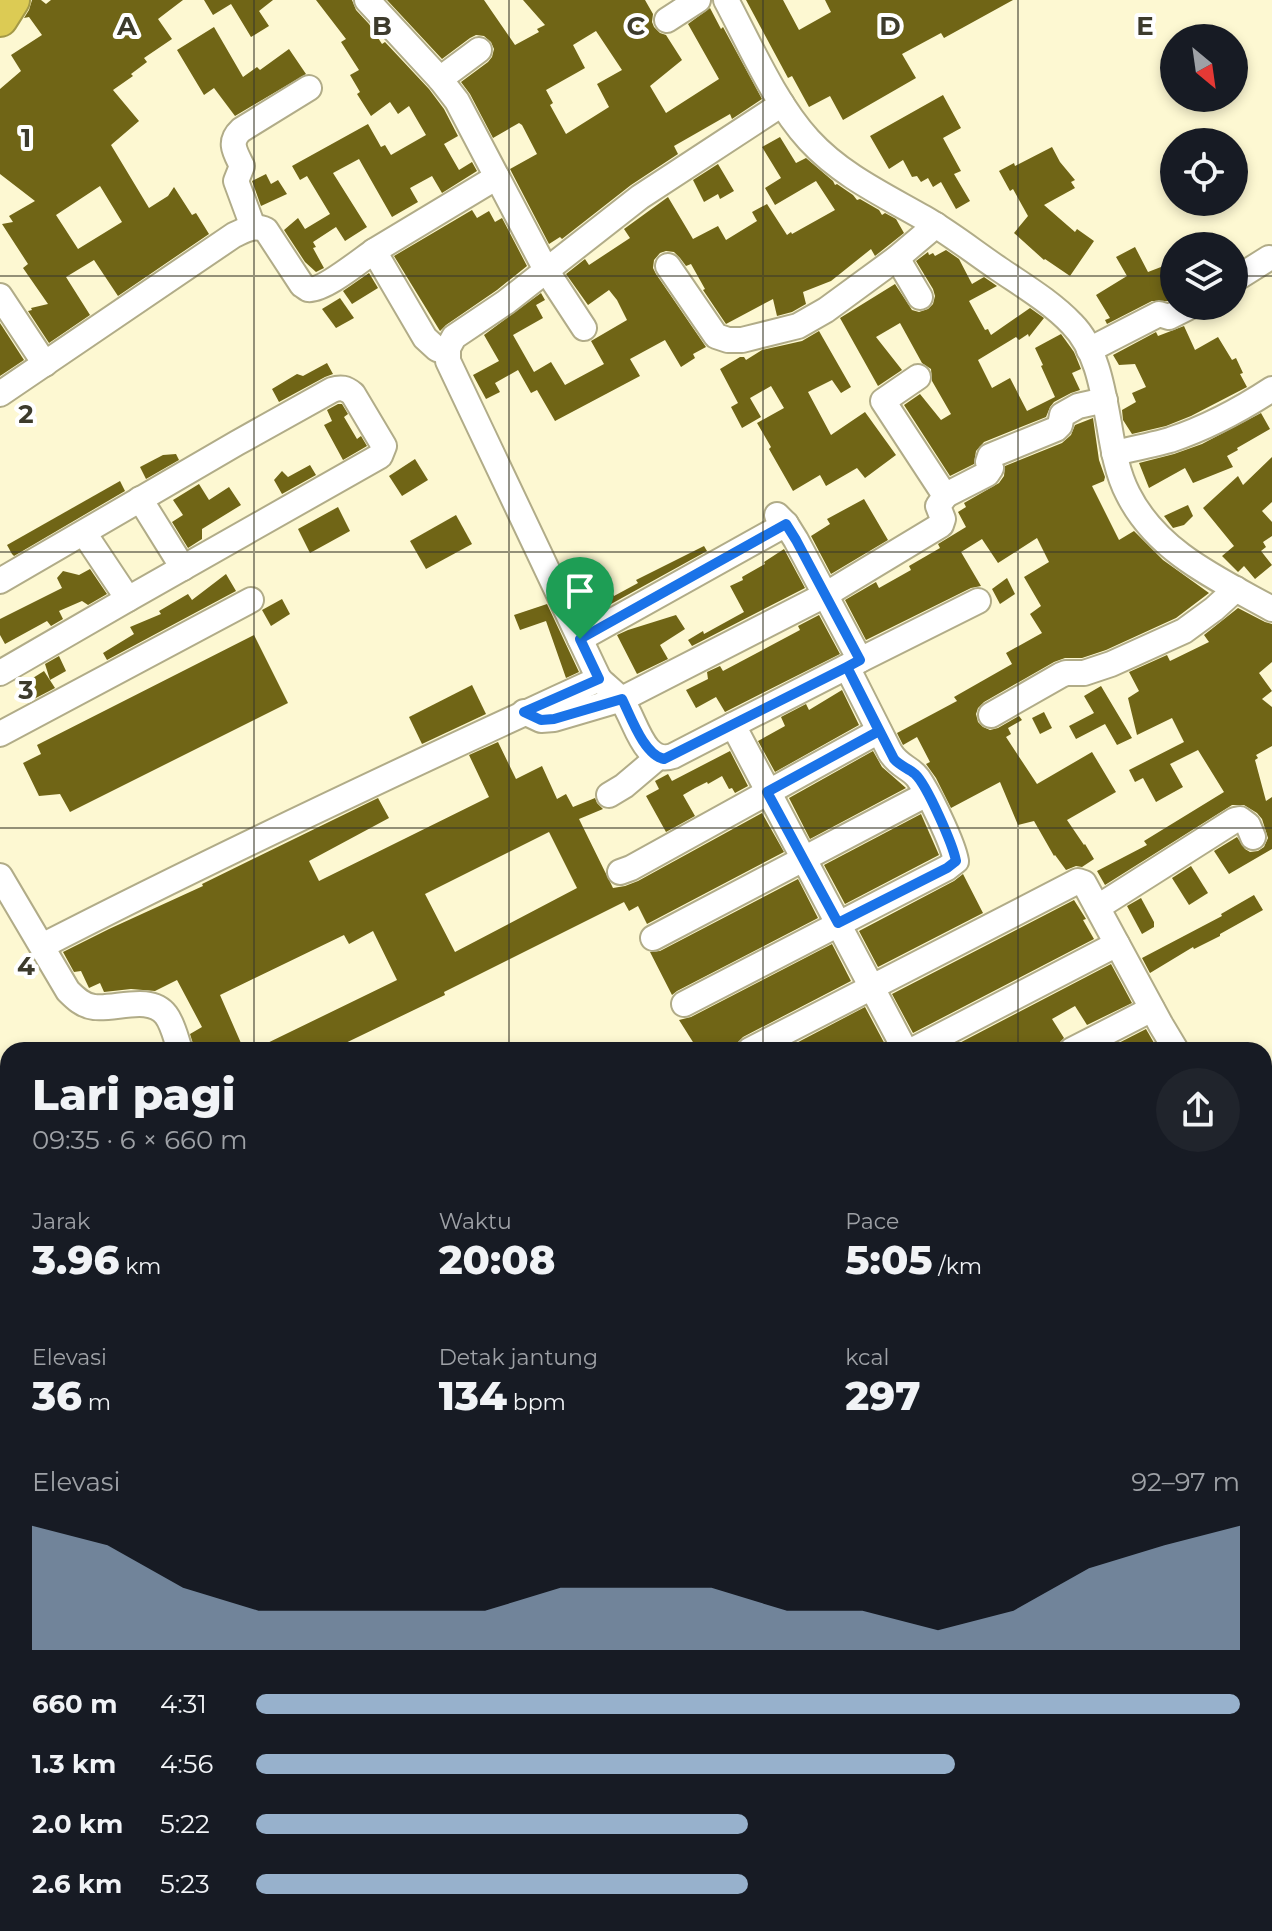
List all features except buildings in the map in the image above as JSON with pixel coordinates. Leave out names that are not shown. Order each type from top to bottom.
[{"type":"highway","points":[[0,19],[12,0]]},
{"type":"street","points":[[367,0],[440,79],[467,119],[546,270],[584,328]]},
{"type":"street","points":[[667,20],[698,0]]},
{"type":"street","points":[[726,0],[782,104],[809,140],[837,166],[936,225],[1034,293],[1072,324],[1089,350],[1105,400],[1114,453],[1127,492],[1139,514],[1172,550],[1272,609]]},
{"type":"street","points":[[440,79],[479,50]]},
{"type":"street","points":[[253,227],[236,181],[242,166],[233,141],[241,130],[309,88]]},
{"type":"street","points":[[782,104],[640,197],[506,302],[454,337],[447,352],[448,361],[599,679],[622,699],[648,750],[657,758],[673,756],[978,601]]},
{"type":"street","points":[[0,394],[234,235],[253,227],[266,230],[302,285],[317,288],[497,177]]},
{"type":"street","points":[[668,266],[716,336],[742,340],[798,326],[826,310],[936,225]]},
{"type":"street","points":[[374,251],[425,338],[437,349],[447,352]]},
{"type":"street","points":[[897,258],[920,297]]},
{"type":"street","points":[[1248,271],[1269,258]]},
{"type":"street","points":[[0,296],[45,364]]},
{"type":"street","points":[[1089,350],[1160,314]]},
{"type":"street","points":[[918,377],[883,401],[946,495]]},
{"type":"street","points":[[0,581],[339,387],[353,394],[382,443],[384,450],[380,456],[0,673]]},
{"type":"street","points":[[1114,453],[1169,440],[1201,428],[1247,406],[1272,389]]},
{"type":"street","points":[[524,712],[541,720],[554,719],[622,699],[825,595],[941,525],[943,519],[938,506],[946,495],[991,471],[990,456],[1056,429],[1062,415],[1069,410],[1105,400]]},
{"type":"street","points":[[140,499],[183,568]]},
{"type":"street","points":[[580,639],[781,520],[825,595],[879,731],[894,759],[916,776],[927,794],[956,861],[684,1004]]},
{"type":"street","points":[[84,533],[128,599]]},
{"type":"street","points":[[991,715],[1061,675],[1084,673],[1111,664],[1184,631],[1236,589]]},
{"type":"street","points":[[0,734],[251,600]]},
{"type":"street","points":[[42,946],[181,875],[599,679]]},
{"type":"street","points":[[733,725],[901,1042]]},
{"type":"street","points":[[620,872],[879,731]]},
{"type":"street","points":[[609,795],[657,758]]},
{"type":"street","points":[[653,938],[927,794]]},
{"type":"street","points":[[1098,907],[1235,820],[1244,822],[1253,837]]},
{"type":"street","points":[[0,876],[68,991],[77,1001],[94,1008],[145,1004],[157,1008],[167,1016],[177,1042]]},
{"type":"street","points":[[765,1042],[1078,881],[1084,883],[1098,907],[1171,1042]]},
{"type":"street","points":[[928,1042],[1117,944]]},
{"type":"street","points":[[1088,1042],[1152,1009]]},
{"type":"route","points":[[580,639],[599,679],[524,712],[541,720],[554,719],[622,699],[648,750],[657,758],[664,759],[847,667],[894,759],[916,776],[927,794],[956,861],[838,923],[767,792],[879,731],[847,667],[860,660],[786,524],[580,639]]}]
